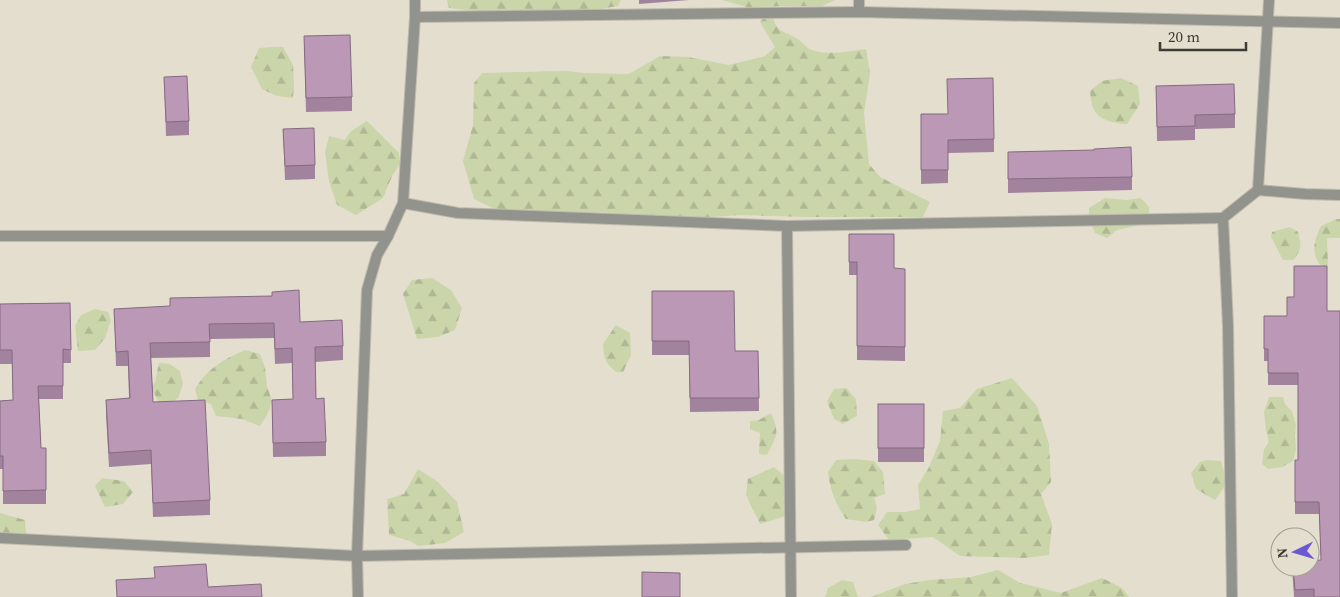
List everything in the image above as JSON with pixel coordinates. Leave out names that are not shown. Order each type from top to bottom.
[{"type":"street","points":[[358,597],[357,556],[367,290],[377,255],[388,236],[403,202],[415,0]]},
{"type":"street","points":[[859,0],[859,12]]},
{"type":"street","points":[[1258,190],[1270,0]]},
{"type":"street","points":[[415,17],[859,12],[1340,23]]},
{"type":"street","points":[[403,202],[458,213],[787,226],[1223,218],[1258,190],[1340,195]]},
{"type":"street","points":[[1223,218],[1228,326],[1232,597]]},
{"type":"street","points":[[787,226],[791,597]]},
{"type":"street","points":[[0,236],[388,236]]},
{"type":"street","points":[[0,538],[357,556],[906,545]]},
{"type":"green space","points":[[447,0],[621,0],[618,6],[577,13],[526,17],[449,8]]},
{"type":"green space","points":[[722,0],[835,0],[822,6],[750,8]]},
{"type":"green space","points":[[765,15],[773,15],[778,28],[814,51],[836,53],[866,49],[870,74],[864,113],[869,164],[880,177],[930,202],[923,217],[740,215],[670,220],[601,212],[516,219],[474,199],[463,161],[473,125],[474,83],[482,73],[564,71],[629,74],[660,56],[688,57],[729,65],[765,56],[775,47],[760,22]]},
{"type":"green space","points":[[283,47],[293,65],[293,98],[277,96],[262,89],[251,67],[259,48]]},
{"type":"green space","points":[[1121,78],[1138,86],[1140,104],[1127,124],[1103,119],[1095,112],[1090,91],[1102,81]]},
{"type":"green space","points":[[367,121],[399,153],[400,164],[392,176],[383,198],[356,215],[337,205],[329,181],[325,152],[329,136],[345,140],[350,132]]},
{"type":"green space","points":[[1105,198],[1127,200],[1141,198],[1149,207],[1149,223],[1117,230],[1107,238],[1095,233],[1089,217],[1089,208]]},
{"type":"green space","points":[[1340,219],[1340,238],[1327,238],[1328,266],[1322,267],[1316,257],[1314,247],[1317,237],[1321,226]]},
{"type":"green space","points":[[1290,227],[1298,232],[1300,249],[1293,260],[1283,260],[1271,237],[1272,232]]},
{"type":"green space","points":[[432,278],[451,290],[462,308],[455,330],[438,337],[417,339],[403,294],[412,280]]},
{"type":"green space","points":[[95,309],[108,312],[111,320],[105,338],[95,350],[78,351],[75,326],[81,315]]},
{"type":"green space","points":[[616,325],[630,333],[631,355],[623,372],[616,372],[612,369],[607,363],[604,353],[603,344]]},
{"type":"green space","points":[[245,350],[260,354],[272,401],[269,411],[260,426],[242,419],[216,416],[211,404],[198,400],[195,389],[205,375],[217,365]]},
{"type":"green space","points":[[159,363],[170,364],[180,371],[183,384],[178,398],[168,404],[158,401],[151,387],[155,382]]},
{"type":"green space","points":[[1012,378],[1037,406],[1049,444],[1051,482],[1041,494],[1052,524],[1049,555],[1024,558],[960,556],[933,537],[889,540],[878,525],[887,512],[905,512],[920,509],[918,485],[928,469],[940,441],[943,411],[960,408],[977,389]]},
{"type":"green space","points":[[846,388],[856,399],[857,416],[843,424],[834,419],[827,401],[834,389]]},
{"type":"green space","points":[[1269,397],[1283,397],[1285,404],[1292,411],[1296,425],[1296,450],[1293,461],[1282,467],[1268,469],[1262,464],[1264,449],[1269,442],[1264,412]]},
{"type":"green space","points":[[771,413],[776,426],[775,438],[767,455],[759,454],[760,433],[750,429],[750,421],[759,420]]},
{"type":"green space","points":[[836,460],[874,461],[883,472],[885,494],[874,498],[877,508],[874,520],[866,522],[846,519],[839,508],[830,485],[828,472]]},
{"type":"green space","points":[[1207,460],[1221,461],[1227,483],[1215,500],[1196,489],[1191,473],[1200,462]]},
{"type":"green space","points":[[774,467],[791,481],[789,515],[760,524],[746,495],[748,479]]},
{"type":"green space","points":[[418,469],[438,482],[457,502],[464,532],[445,543],[418,546],[410,541],[389,535],[387,499],[404,494]]},
{"type":"green space","points":[[102,478],[124,481],[133,492],[123,504],[105,507],[95,486]]},
{"type":"green space","points":[[0,513],[25,520],[26,534],[0,538]]},
{"type":"green space","points":[[998,570],[1020,583],[1061,593],[1102,578],[1122,588],[1129,597],[871,597],[905,584],[971,577]]},
{"type":"green space","points":[[842,580],[853,582],[858,597],[825,597],[828,588]]},
{"type":"building","points":[[350,35],[352,97],[306,98],[304,36]]},
{"type":"building","points":[[187,76],[189,121],[166,122],[164,77]]},
{"type":"building","points":[[993,78],[994,139],[948,140],[948,170],[921,170],[921,114],[948,114],[947,79]]},
{"type":"building","points":[[1234,84],[1235,114],[1195,115],[1195,126],[1157,127],[1156,86]]},
{"type":"building","points":[[314,128],[315,165],[285,166],[283,129]]},
{"type":"building","points":[[1131,147],[1132,177],[1008,179],[1008,152]]},
{"type":"building","points":[[849,234],[894,234],[894,268],[905,269],[905,347],[857,346],[857,262],[849,262]]},
{"type":"building","points":[[1294,266],[1327,266],[1327,311],[1340,311],[1340,597],[1314,597],[1314,589],[1295,590],[1294,577],[1320,577],[1319,502],[1295,502],[1295,460],[1298,460],[1298,373],[1268,373],[1268,349],[1264,349],[1264,316],[1287,316],[1287,297],[1294,297]]},
{"type":"building","points":[[299,290],[300,322],[342,320],[343,346],[315,347],[316,399],[324,398],[326,442],[273,443],[272,400],[293,399],[292,348],[275,349],[274,323],[209,324],[210,342],[150,343],[153,402],[205,400],[210,500],[153,503],[151,450],[109,453],[106,400],[130,398],[128,351],[116,352],[114,309],[170,306],[170,298],[272,296],[272,292]]},
{"type":"building","points":[[652,291],[734,291],[735,351],[758,351],[759,398],[690,398],[689,341],[652,341]]},
{"type":"building","points":[[70,303],[71,350],[63,349],[63,386],[38,386],[41,448],[46,448],[46,490],[3,491],[3,456],[0,456],[0,401],[13,400],[12,350],[0,350],[0,304]]},
{"type":"building","points":[[878,404],[924,404],[924,448],[878,448]]},
{"type":"building","points":[[206,564],[208,587],[261,584],[262,597],[117,597],[116,580],[155,578],[154,567]]},
{"type":"building","points":[[642,572],[680,573],[680,597],[642,597]]}]
